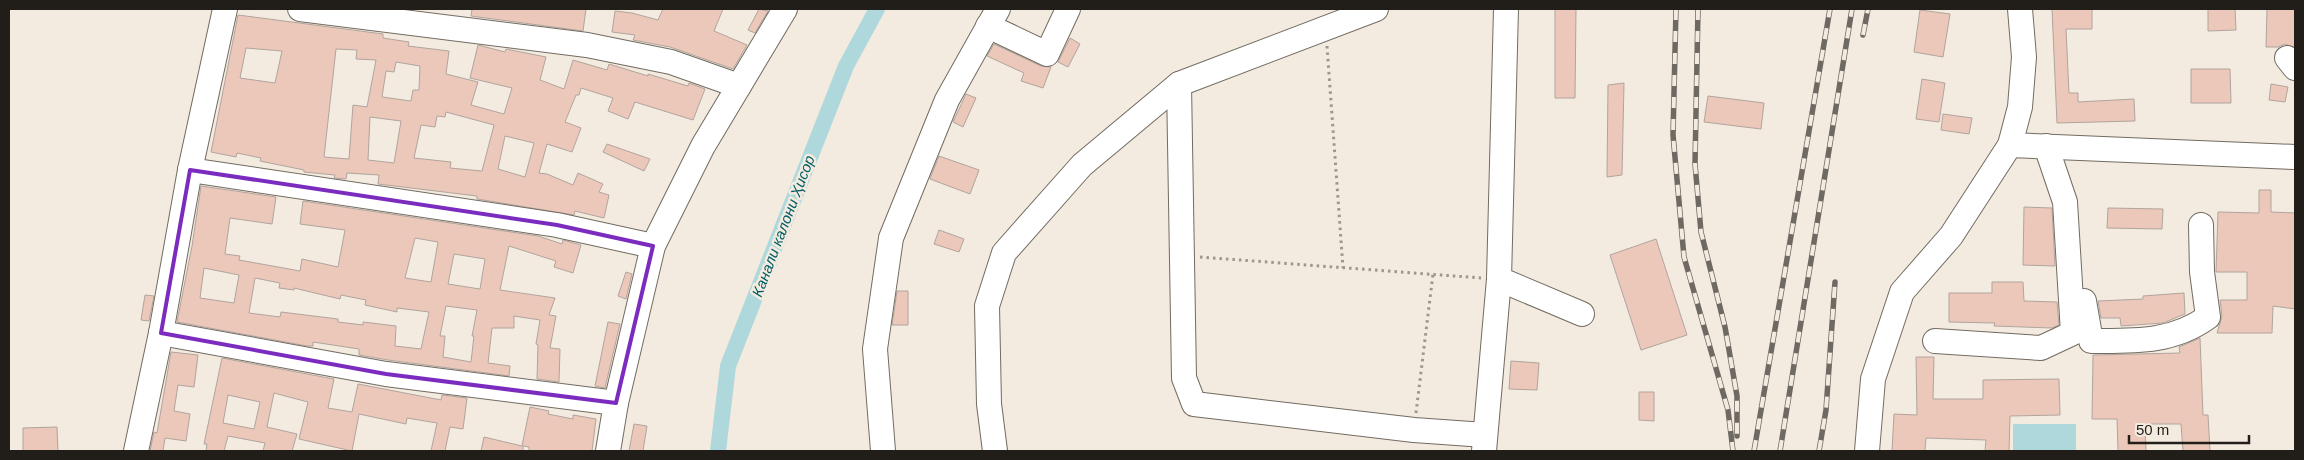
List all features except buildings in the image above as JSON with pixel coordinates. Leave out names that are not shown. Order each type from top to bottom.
[{"type":"street","points":[[136,451],[161,333],[190,170],[225,9]]},
{"type":"street","points":[[300,9],[587,45],[671,62],[739,86]]},
{"type":"street","points":[[608,451],[616,402],[653,246],[703,146],[786,9]]},
{"type":"street","points":[[884,451],[874,349],[891,238],[947,100],[993,17],[1047,54],[1068,9]]},
{"type":"street","points":[[995,451],[989,404],[987,306],[1004,253],[1082,165],[1179,84],[1376,9]]},
{"type":"street","points":[[1179,84],[1184,378],[1194,404],[1414,430],[1484,443],[1499,279],[1506,9]]},
{"type":"street","points":[[1866,451],[1873,379],[1902,292],[1951,236],[2010,146],[2020,107],[2024,57],[2020,9]]},
{"type":"street","points":[[2010,146],[2295,157]]},
{"type":"street","points":[[1935,341],[2041,348],[2073,333],[2065,202],[2046,146]]},
{"type":"street","points":[[190,170],[557,225],[653,246]]},
{"type":"street","points":[[2069,274],[2081,285],[2091,341],[2146,341],[2193,328],[2208,317],[2202,272],[2201,225]]},
{"type":"street","points":[[1499,279],[1582,314]]},
{"type":"street","points":[[161,333],[386,374],[616,402]]},
{"type":"path","points":[[1325,28],[1343,268]]},
{"type":"path","points":[[1182,256],[1499,279]]},
{"type":"path","points":[[1414,430],[1433,274]]},
{"type":"highlighted area","points":[[190,170],[557,225],[653,246],[616,403],[386,374],[161,333]]},
{"type":"water","points":[[2013,424],[2076,424],[2076,451],[2013,451]]},
{"type":"waterway","name":"Канали калони Ҳисор","points":[[718,451],[728,366],[846,66],[877,9]]},
{"type":"railway","points":[[1676,9],[1673,135],[1684,257],[1728,410],[1733,451]]},
{"type":"railway","points":[[1698,9],[1695,164],[1701,232],[1725,327],[1737,396],[1737,436]]},
{"type":"railway","points":[[1754,451],[1830,9]]},
{"type":"railway","points":[[1780,451],[1852,9]]},
{"type":"railway","points":[[1863,35],[1868,9]]},
{"type":"railway","points":[[1819,451],[1826,410],[1835,282]]}]
